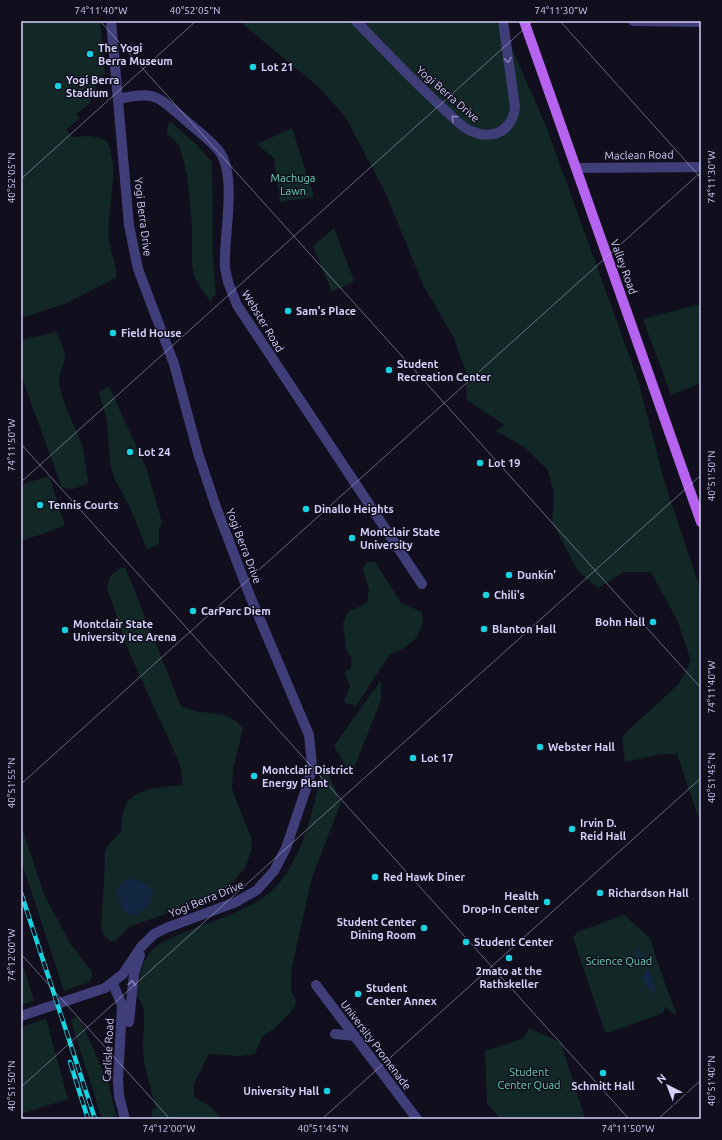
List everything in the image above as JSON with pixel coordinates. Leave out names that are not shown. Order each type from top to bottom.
[{"type":"main road","name":"Valley Road","points":[[524,21],[701,522]]},
{"type":"street","name":"Yogi Berra Drive","points":[[111,21],[129,225],[138,269],[174,364],[198,453],[216,507],[250,596],[309,735],[312,765],[309,780],[286,848],[274,871],[257,890],[243,899],[154,934],[141,947],[123,974],[113,984]]},
{"type":"street","name":"Yogi Berra Drive","points":[[356,21],[425,92],[466,129],[484,136],[491,135],[502,130],[512,120],[515,114],[502,21]]},
{"type":"street","points":[[633,21],[701,22]]},
{"type":"street","name":"Webster Road","points":[[118,98],[145,94],[157,97],[205,137],[220,152],[226,166],[229,181],[225,268],[228,282],[237,305],[422,584]]},
{"type":"street","name":"Maclean Road","points":[[577,168],[701,167]]},
{"type":"street","points":[[119,1062],[127,1046],[134,974],[140,954],[147,940]]},
{"type":"street","points":[[24,1015],[100,991],[113,984]]},
{"type":"street","name":"Carlisle Road","points":[[113,984],[122,1005],[119,1096],[125,1119]]},
{"type":"street","name":"University Promenade","points":[[316,985],[417,1119]]},
{"type":"street","points":[[335,1034],[354,1036]]},
{"type":"green space","points":[[21,21],[100,21],[105,73],[98,81],[90,103],[76,114],[80,118],[66,130],[72,137],[91,136],[107,141],[113,165],[109,215],[109,240],[117,277],[65,304],[24,317],[21,316]]},
{"type":"green space","points":[[239,21],[494,21],[503,28],[546,126],[638,380],[665,484],[701,592],[701,825],[677,754],[662,754],[625,762],[622,736],[679,684],[691,661],[678,622],[651,572],[624,572],[598,588],[578,571],[552,522],[554,492],[547,469],[524,447],[496,431],[504,425],[467,400],[466,372],[453,336],[423,285],[386,194],[346,118],[320,88]]},
{"type":"green space","points":[[171,122],[197,145],[212,162],[213,260],[216,294],[210,302],[195,278],[192,266],[192,226],[187,174],[179,145],[167,133],[168,124]]},
{"type":"green space","name":"Machuga Lawn","points":[[292,128],[314,197],[280,202],[274,158],[257,144]]},
{"type":"green space","points":[[334,228],[354,281],[332,292],[313,246]]},
{"type":"green space","points":[[701,304],[701,383],[671,395],[643,319]]},
{"type":"green space","points":[[56,332],[65,354],[59,383],[64,403],[80,440],[89,483],[73,489],[62,488],[21,375],[21,340]]},
{"type":"green space","points":[[109,387],[146,467],[162,523],[159,529],[159,544],[147,549],[129,505],[115,480],[110,463],[107,420],[99,392]]},
{"type":"green space","name":"Tennis Courts","points":[[49,476],[65,526],[21,541],[21,485]]},
{"type":"green space","points":[[367,562],[375,562],[401,603],[422,612],[423,622],[417,637],[404,648],[389,655],[356,706],[344,702],[350,686],[345,672],[351,668],[352,659],[346,649],[343,623],[348,612],[367,603],[369,590],[363,569]]},
{"type":"green space","points":[[125,567],[181,706],[197,711],[229,717],[243,728],[233,770],[232,788],[251,836],[252,849],[245,868],[227,889],[188,906],[129,927],[116,940],[111,941],[105,937],[101,929],[105,863],[104,857],[108,845],[121,832],[126,805],[130,799],[143,791],[160,787],[183,785],[178,760],[129,652],[107,588],[110,576],[119,569]]},
{"type":"green space","points":[[381,680],[381,700],[351,775],[334,746]]},
{"type":"green space","points":[[323,761],[341,803],[312,877],[291,971],[291,991],[296,1000],[295,1007],[275,1028],[262,1037],[255,1054],[239,1056],[209,1054],[194,1084],[194,1097],[211,1107],[222,1119],[153,1119],[151,1110],[156,1108],[145,1067],[143,1050],[144,1011],[143,1006],[137,997],[140,976],[147,956],[154,948],[173,937],[249,906],[261,899],[281,881],[297,854],[309,824]]},
{"type":"green space","points":[[21,826],[44,894],[71,945],[91,970],[92,976],[89,982],[64,991],[21,860]]},
{"type":"green space","name":"Science Quad","points":[[624,915],[650,938],[677,1016],[665,1007],[663,1013],[608,1033],[604,1029],[573,938],[577,932]]},
{"type":"green space","points":[[21,959],[34,1001],[21,1005]]},
{"type":"green space","points":[[74,1017],[80,1019],[108,1082],[117,1119],[102,1119],[71,1021]]},
{"type":"green space","points":[[46,1019],[68,1099],[21,1114],[21,1027]]},
{"type":"green space","name":"Student Center Quad","points":[[529,1028],[561,1043],[585,1119],[500,1119],[487,1103],[485,1051],[524,1038]]},
{"type":"water","points":[[128,878],[146,883],[153,892],[146,908],[131,916],[123,910],[116,889]]},
{"type":"water","points":[[639,947],[646,968],[643,967],[635,957],[635,951]]},
{"type":"water","points":[[648,968],[655,987],[655,994],[646,986],[644,979],[645,971]]},
{"type":"railway","points":[[21,893],[95,1119]]},
{"type":"railway","points":[[70,1062],[88,1119]]},
{"type":"place","name":"The Yogi Berra Museum","points":[[90,54]]},
{"type":"place","name":"Lot 21","points":[[253,67]]},
{"type":"place","name":"Yogi Berra Stadium","points":[[58,86]]},
{"type":"place","name":"Sam's Place","points":[[288,311]]},
{"type":"place","name":"Field House","points":[[113,333]]},
{"type":"place","name":"Student Recreation Center","points":[[389,370]]},
{"type":"place","name":"Lot 24","points":[[130,452]]},
{"type":"place","name":"Lot 19","points":[[480,463]]},
{"type":"place","name":"Tennis Courts","points":[[40,505]]},
{"type":"place","name":"Dinallo Heights","points":[[306,509]]},
{"type":"place","name":"Montclair State University","points":[[352,538]]},
{"type":"place","name":"Dunkin'","points":[[509,575]]},
{"type":"place","name":"Chili's","points":[[486,595]]},
{"type":"place","name":"CarParc Diem","points":[[193,611]]},
{"type":"place","name":"Bohn Hall","points":[[653,622]]},
{"type":"place","name":"Blanton Hall","points":[[484,629]]},
{"type":"place","name":"Montclair State University Ice Arena","points":[[65,630]]},
{"type":"place","name":"Webster Hall","points":[[540,747]]},
{"type":"place","name":"Lot 17","points":[[413,758]]},
{"type":"place","name":"Montclair District Energy Plant","points":[[254,776]]},
{"type":"place","name":"Irvin D. Reid Hall","points":[[572,829]]},
{"type":"place","name":"Red Hawk Diner","points":[[375,877]]},
{"type":"place","name":"Richardson Hall","points":[[600,893]]},
{"type":"place","name":"Health Drop-In Center","points":[[547,902]]},
{"type":"place","name":"Student Center Dining Room","points":[[424,928]]},
{"type":"place","name":"Student Center","points":[[466,942]]},
{"type":"place","name":"2mato at the Rathskeller","points":[[509,958]]},
{"type":"place","name":"Student Center Annex","points":[[358,994]]},
{"type":"place","name":"Schmitt Hall","points":[[603,1073]]},
{"type":"place","name":"University Hall","points":[[327,1091]]}]
